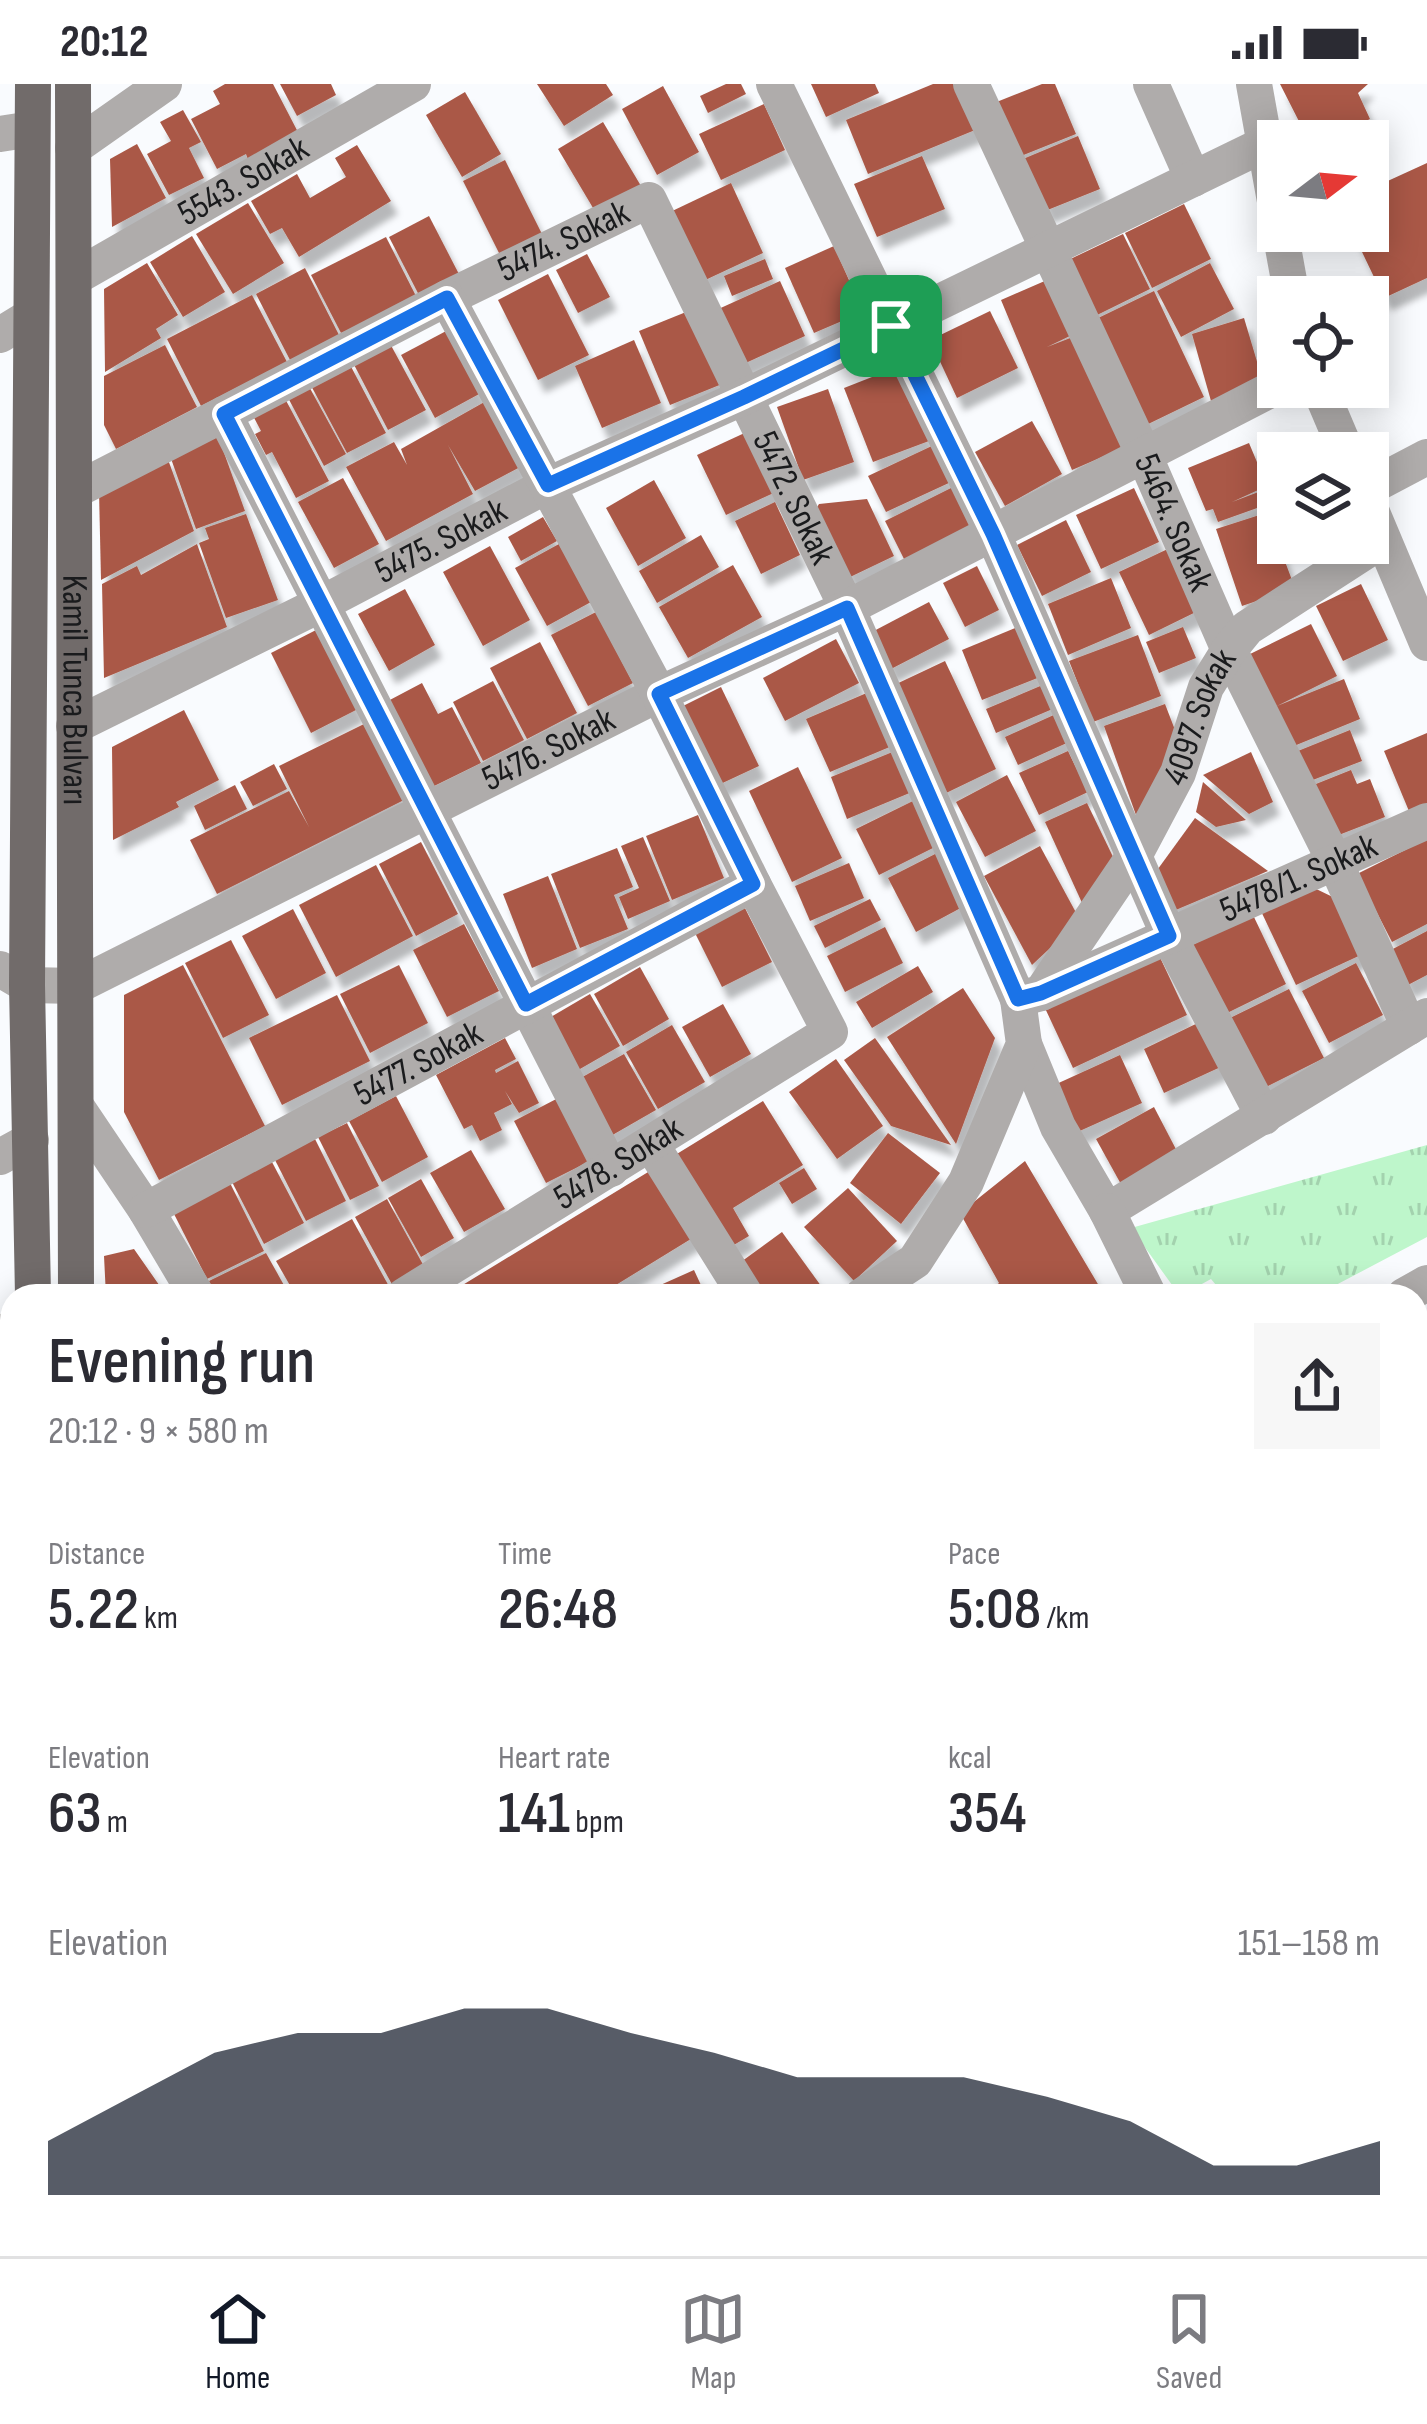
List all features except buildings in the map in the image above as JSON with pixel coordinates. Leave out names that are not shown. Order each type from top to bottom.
[{"type":"main road","name":"Kamil Tunca Bulvarı","points":[[32,1284],[16,1149],[14,618],[16,132],[33,84]]},
{"type":"main road","name":"Kamil Tunca Bulvarı","points":[[74,84],[76,1284]]},
{"type":"street","points":[[73,148],[164,84]]},
{"type":"street","name":"5543. Sokak","points":[[74,278],[413,84]]},
{"type":"street","points":[[774,84],[993,534],[1169,936],[1264,1117]]},
{"type":"street","name":"5464. Sokak","points":[[971,84],[1229,650],[1418,1021]]},
{"type":"street","points":[[1151,84],[1193,179]]},
{"type":"street","points":[[1254,84],[1260,120]]},
{"type":"street","name":"5475. Sokak","points":[[74,727],[548,485],[744,397],[1257,147]]},
{"type":"street","name":"5474. Sokak","points":[[74,491],[447,298],[649,200]]},
{"type":"street","name":"5472. Sokak","points":[[649,200],[1030,996]]},
{"type":"street","points":[[447,298],[659,694],[753,884]]},
{"type":"street","name":"5476. Sokak","points":[[77,986],[659,694],[847,608],[1257,397]]},
{"type":"street","points":[[224,414],[611,1168]]},
{"type":"street","points":[[1389,477],[1427,457]]},
{"type":"street","points":[[1389,552],[1427,643]]},
{"type":"street","name":"4097. Sokak","points":[[1030,996],[1134,856],[1178,773],[1205,687],[1229,650],[1246,628],[1346,564]]},
{"type":"street","name":"5478/1. Sokak","points":[[1030,996],[1427,820]]},
{"type":"street","name":"5477. Sokak","points":[[146,1210],[753,884]]},
{"type":"street","name":"5478. Sokak","points":[[423,1284],[830,1032],[753,884]]},
{"type":"street","points":[[14,977],[77,986]]},
{"type":"street","points":[[880,1284],[915,1261],[966,1182],[1024,1044],[1030,996]]},
{"type":"street","points":[[1106,1211],[1418,1021]]},
{"type":"street","points":[[1024,1044],[1058,1127],[1143,1284]]},
{"type":"street","points":[[76,1106],[189,1284]]},
{"type":"street","points":[[651,1144],[738,1284]]},
{"type":"green space","points":[[1427,1145],[1427,1237],[1338,1284],[1215,1284],[1211,1279],[1202,1284],[1171,1284],[1131,1228]]},
{"type":"route","points":[[447,298],[548,485],[891,326],[993,534],[1169,936],[1018,999],[847,608],[659,694],[753,884],[526,1004],[224,414],[447,298]]}]
